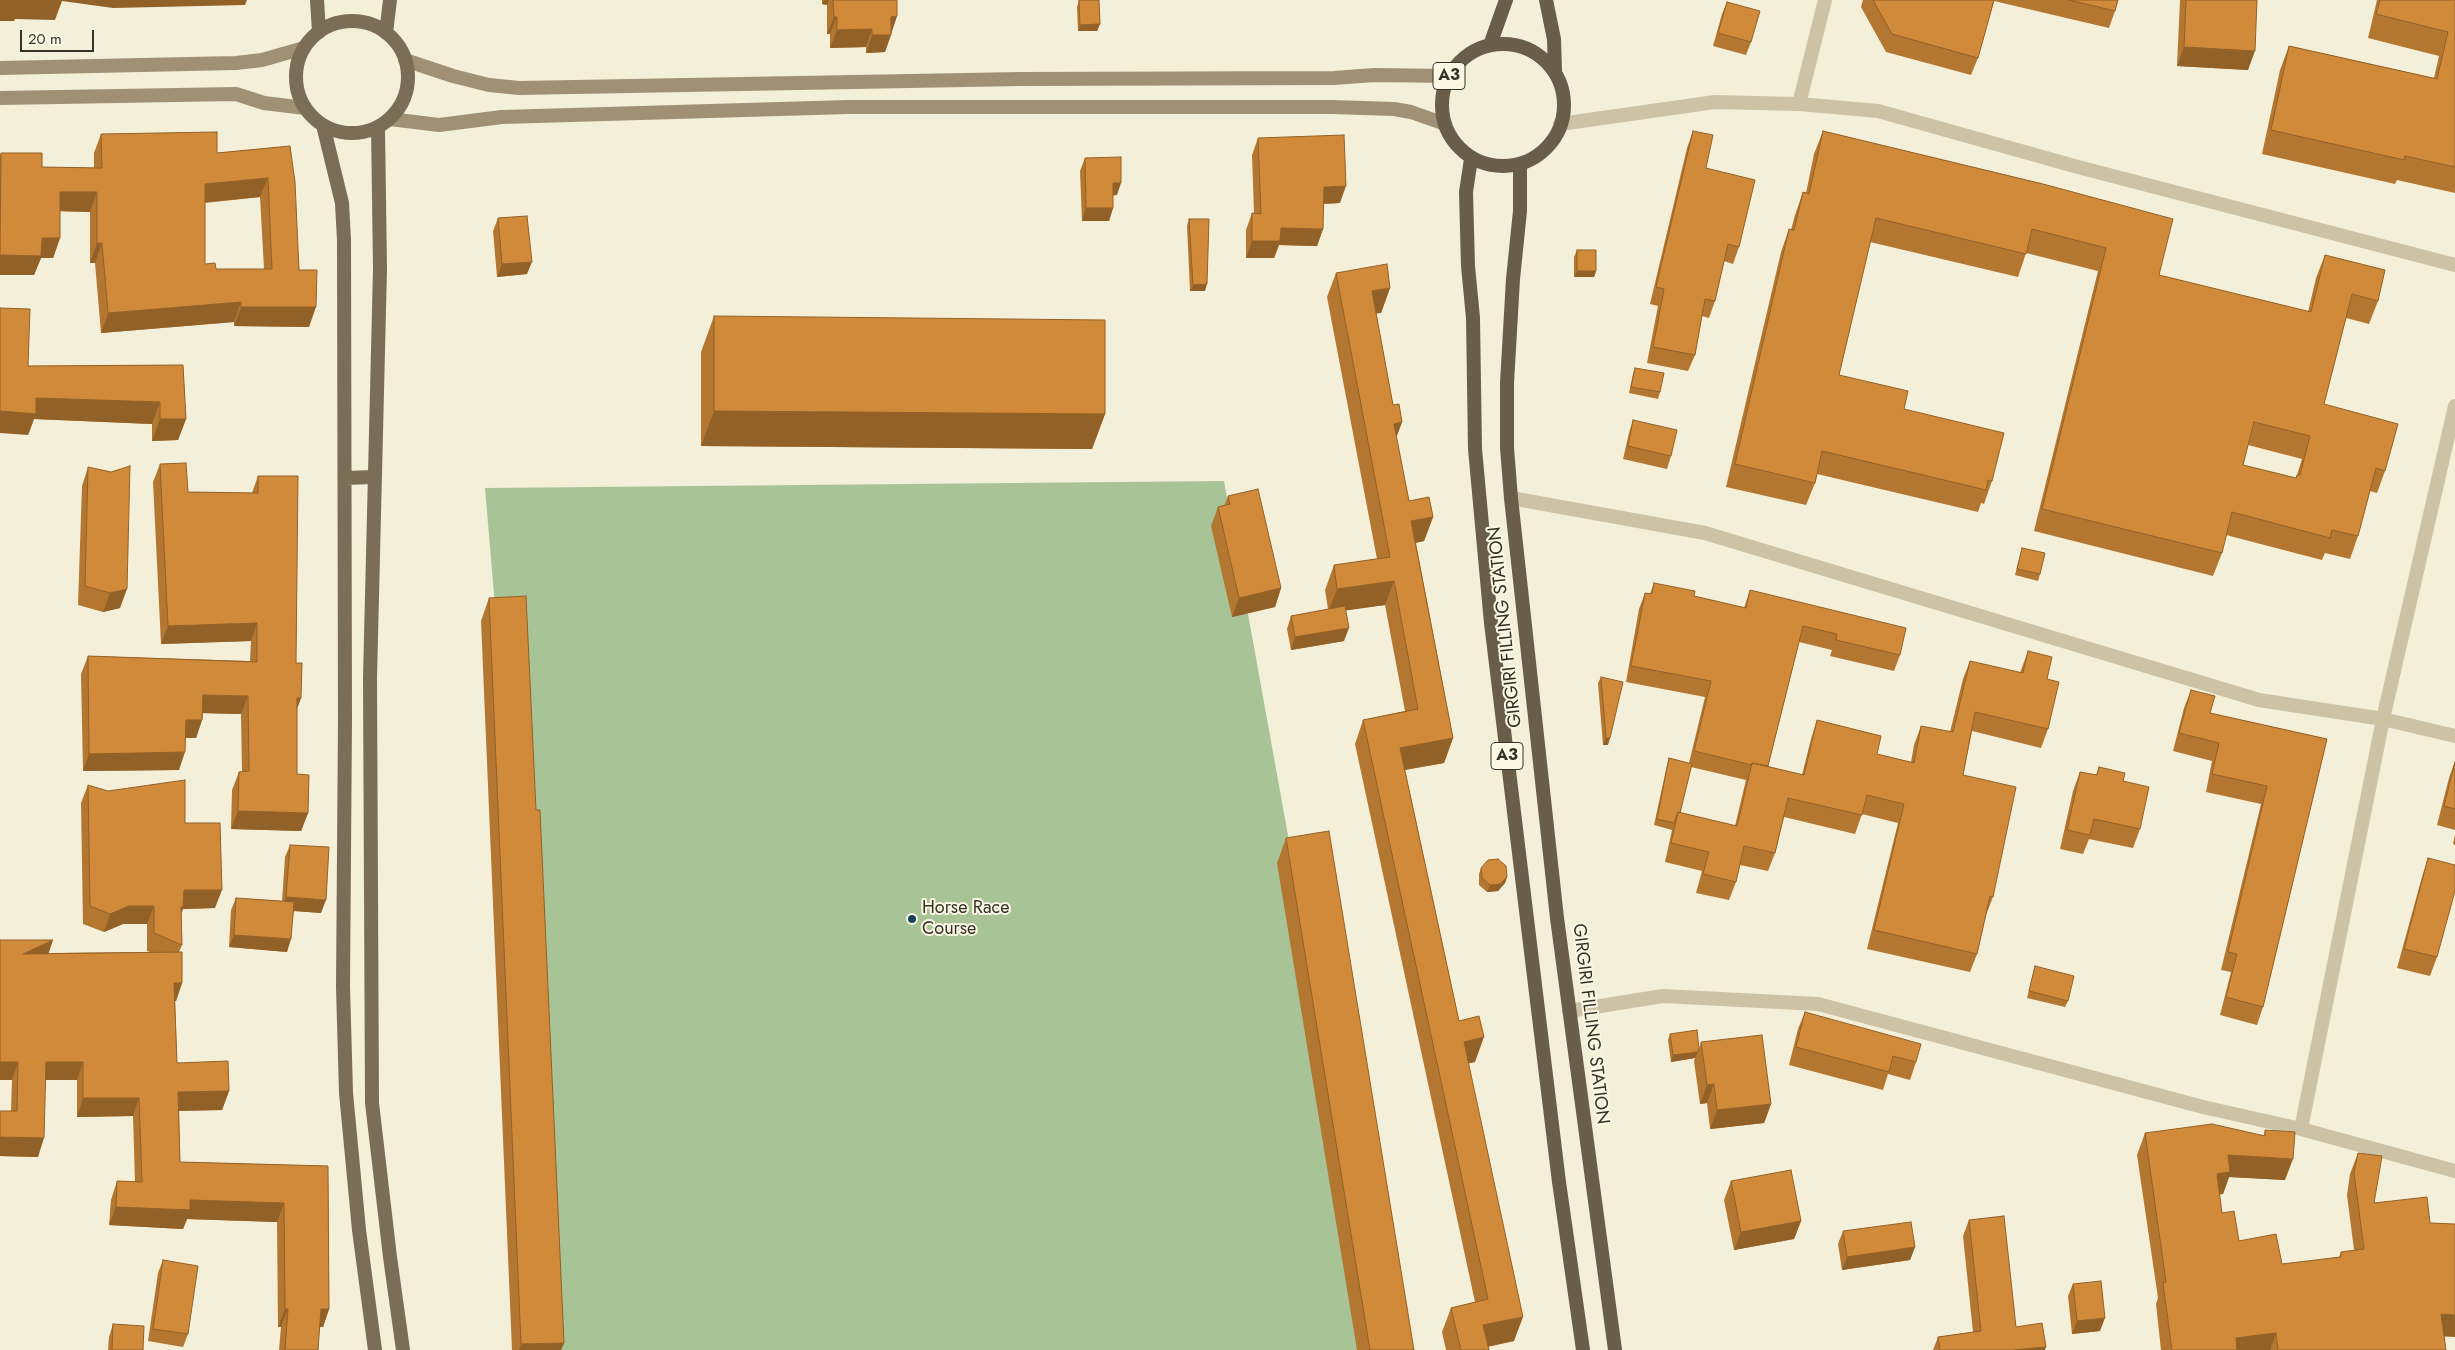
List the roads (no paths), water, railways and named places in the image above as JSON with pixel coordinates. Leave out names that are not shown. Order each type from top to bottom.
[{"type":"highway","points":[[1490,45],[1506,0]]},
{"type":"highway","name":"A3","points":[[1546,0],[1554,39],[1555,71]]},
{"type":"highway","name":"A3","points":[[1509,44],[1527,48],[1543,58],[1555,71],[1562,88],[1564,106],[1560,124],[1541,153],[1520,165],[1495,167],[1471,159],[1455,145],[1445,124],[1442,99],[1449,76],[1459,63],[1472,52],[1490,45],[1509,44]]},
{"type":"highway","name":"A3","points":[[1471,159],[1466,192],[1466,233],[1473,318],[1475,449],[1486,568],[1559,1182],[1583,1350]]},
{"type":"highway","name":"GIRGIRI FILLING STATION","points":[[1520,165],[1520,212],[1510,309],[1507,383],[1507,448],[1511,498],[1534,723],[1569,1011],[1615,1350]]},
{"type":"main road","points":[[317,0],[319,32]]},
{"type":"main road","points":[[386,33],[390,0]]},
{"type":"main road","points":[[353,21],[370,24],[386,33],[398,45],[405,60],[408,81],[403,102],[384,123],[368,131],[350,133],[334,130],[323,125],[305,108],[297,89],[296,68],[304,48],[319,32],[335,24],[353,21]]},
{"type":"main road","points":[[0,68],[228,64],[262,60],[304,48]]},
{"type":"main road","points":[[405,60],[489,85],[519,88],[1021,80],[1334,78],[1374,75],[1449,76]]},
{"type":"main road","points":[[0,98],[236,94],[264,103],[305,108]]},
{"type":"main road","points":[[384,123],[439,125],[502,117],[849,107],[1332,107],[1394,109],[1411,112],[1445,124]]},
{"type":"main road","points":[[384,123],[370,678],[372,1103],[403,1350]]},
{"type":"main road","points":[[323,125],[342,203],[344,240],[346,478],[343,987],[346,1093],[359,1230],[374,1350]]},
{"type":"main road","points":[[346,478],[374,477]]},
{"type":"street","points":[[1799,104],[1825,0]]},
{"type":"street","points":[[1560,124],[1715,102],[1799,104],[1878,111],[2088,170],[2455,265]]},
{"type":"street","points":[[2301,1129],[2383,719],[2455,406]]},
{"type":"street","points":[[1511,498],[1705,533],[2259,700],[2383,719],[2455,736]]},
{"type":"street","points":[[1569,1011],[1663,996],[1818,1004],[2202,1108],[2301,1129],[2455,1171]]},
{"type":"place","name":"Horse Race Course","points":[[912,919]]}]
